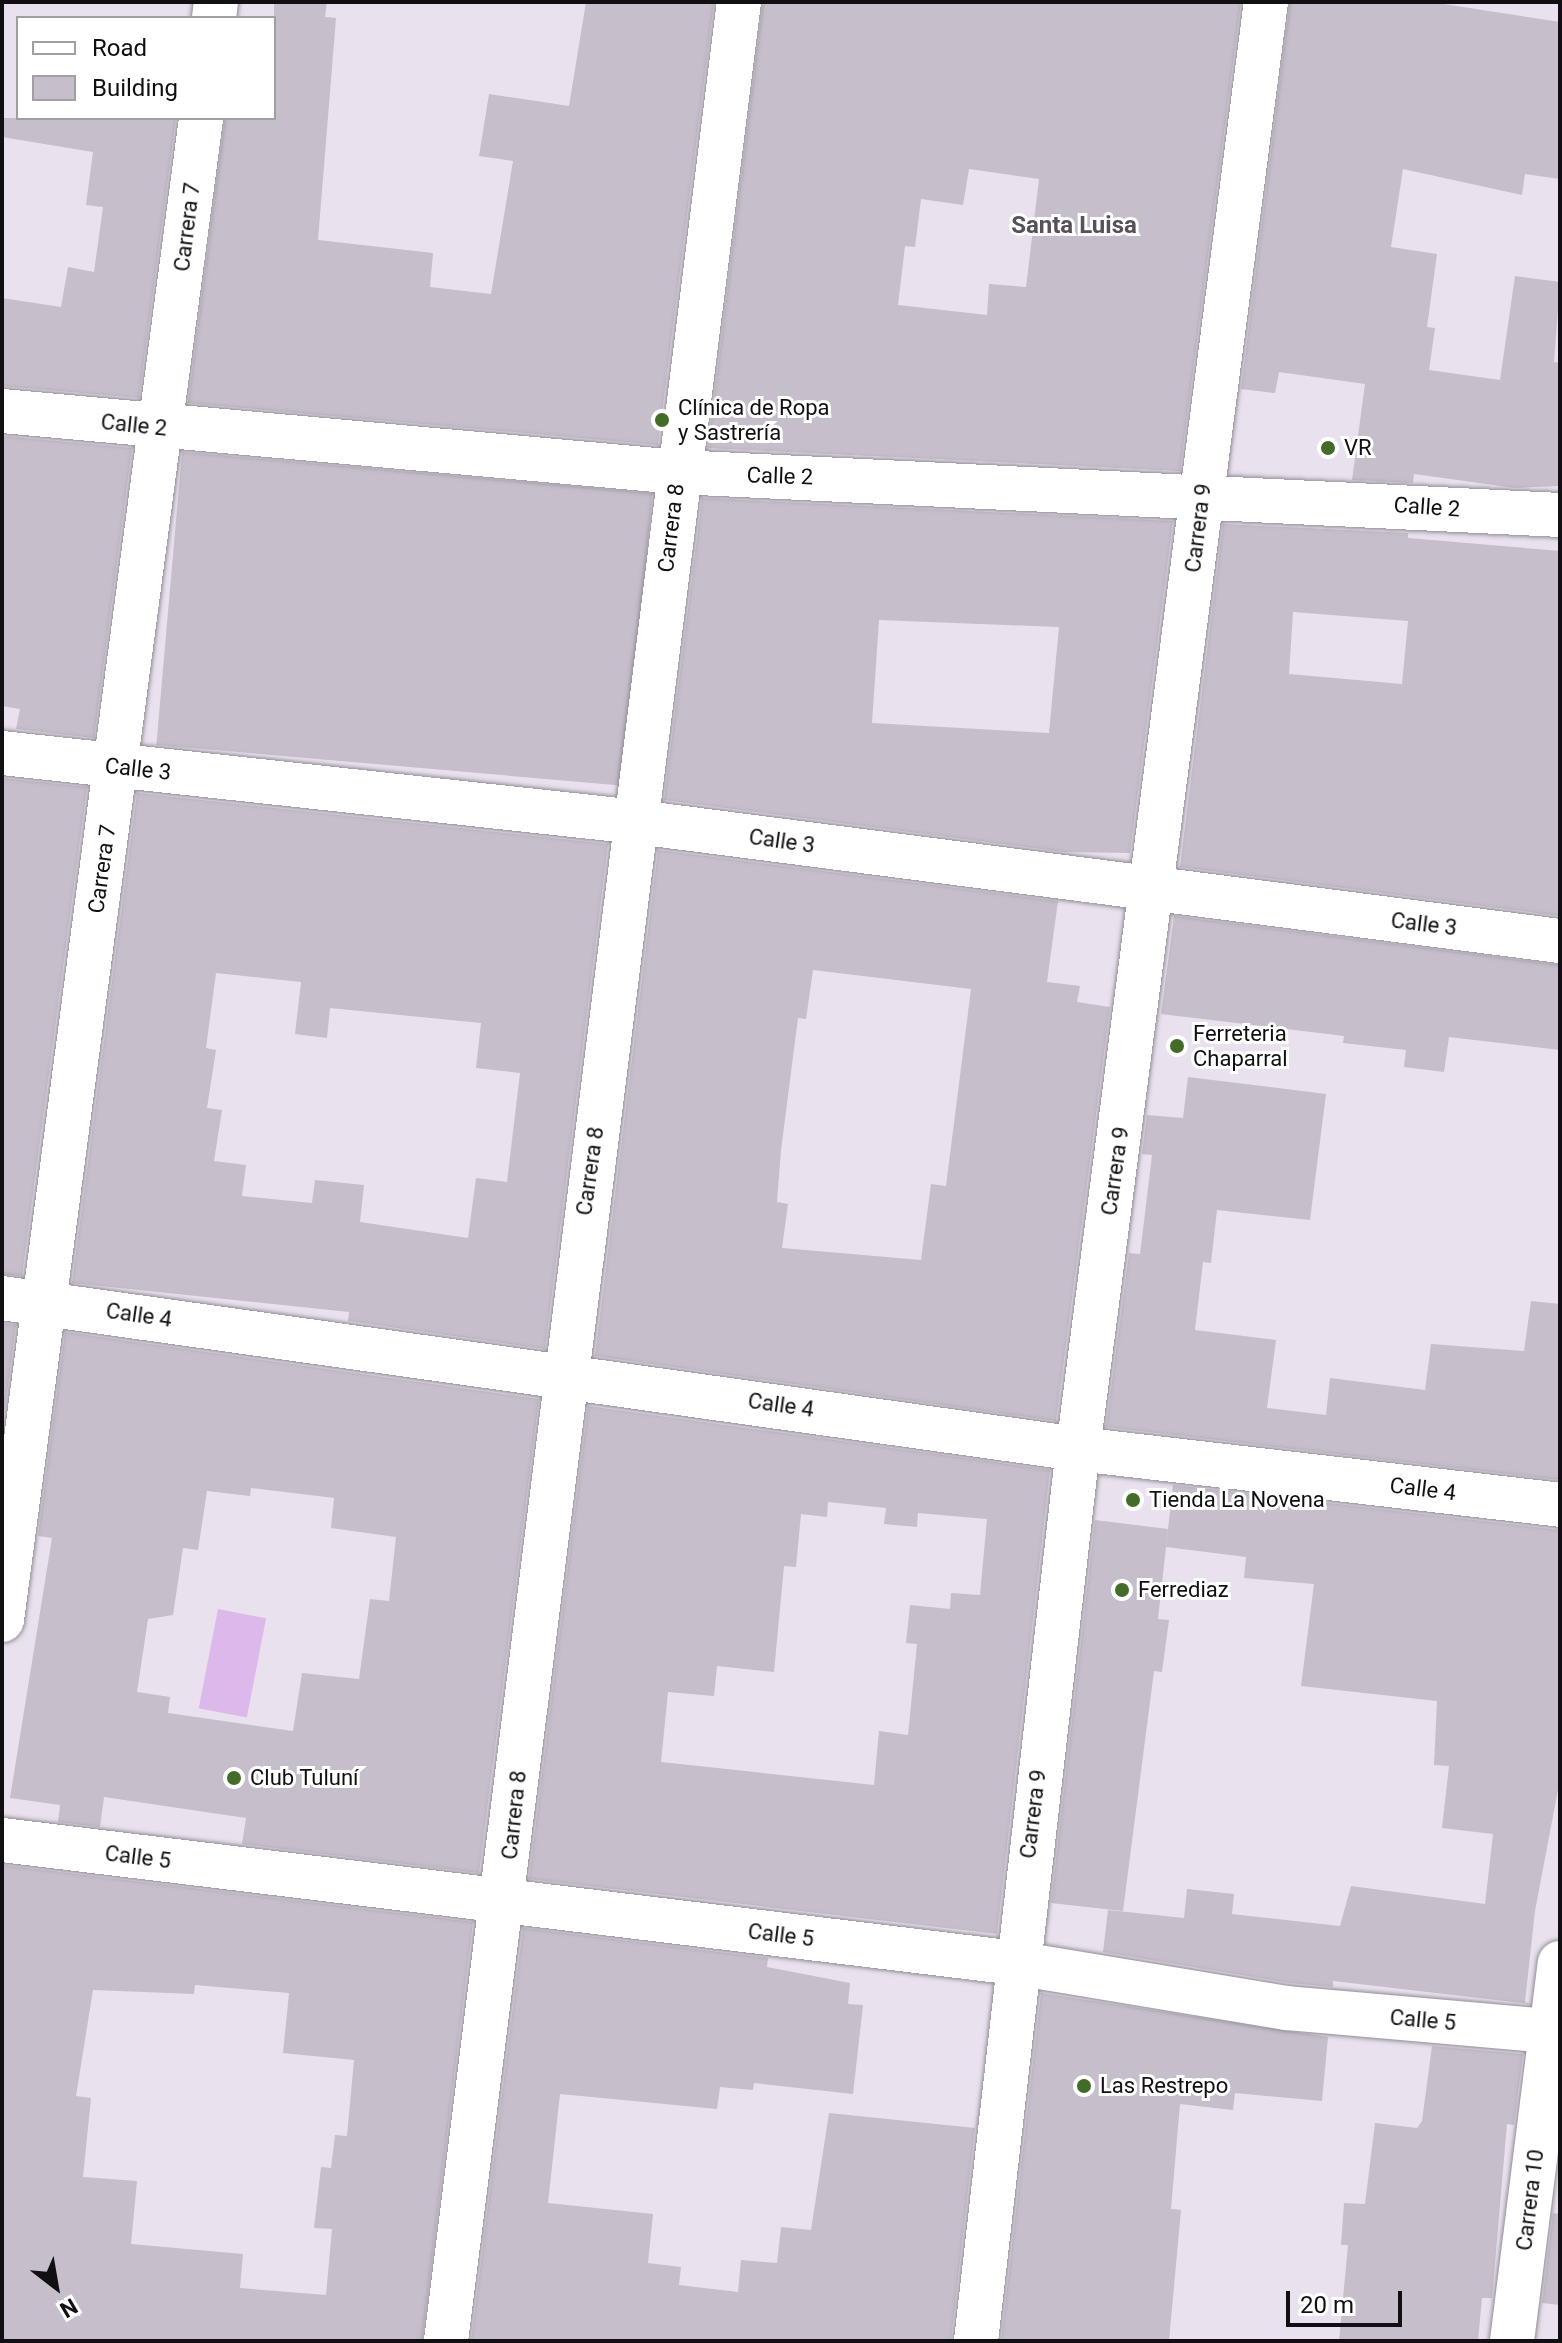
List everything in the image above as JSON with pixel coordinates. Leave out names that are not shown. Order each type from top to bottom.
[{"type":"street","name":"Carrera 8","points":[[446,2341],[504,1901],[563,1373],[637,822],[678,472],[739,2]]},
{"type":"street","name":"Carrera 9","points":[[976,2341],[1015,1963],[1078,1449],[1266,2]]},
{"type":"street","name":"Carrera 7","points":[[2,1620],[23,1300],[115,767],[201,120]]},
{"type":"street","name":"Calle 2","points":[[2,411],[160,428],[678,472],[1203,493],[1560,515]]},
{"type":"street","name":"Calle 3","points":[[2,753],[637,822],[1152,891],[1560,941]]},
{"type":"street","name":"Calle 4","points":[[23,1300],[563,1373],[1078,1449],[1560,1505]]},
{"type":"street","name":"Calle 5","points":[[2,1840],[1015,1963],[1287,2008],[1556,2032]]},
{"type":"street","name":"Carrera 10","points":[[1512,2341],[1556,2032],[1560,1963]]},
{"type":"shaded area","points":[[218,1609],[266,1618],[247,1717],[199,1708]]},
{"type":"building","points":[[274,2],[327,2],[325,17],[336,18],[318,240],[433,253],[430,287],[491,294],[513,161],[479,156],[489,94],[569,106],[586,2],[714,2],[658,445],[188,403],[225,120],[276,120]]},
{"type":"building","points":[[763,2],[1241,2],[1180,471],[708,448]],"holes":[[[969,169],[1039,179],[1026,287],[989,284],[987,315],[898,305],[905,246],[915,247],[921,199],[963,205]]]},
{"type":"building","points":[[1290,2],[1431,2],[1560,22],[1560,179],[1525,174],[1522,195],[1403,169],[1391,247],[1437,254],[1427,327],[1435,328],[1429,370],[1500,380],[1515,276],[1560,282],[1554,362],[1560,363],[1560,486],[1515,488],[1414,474],[1413,483],[1352,480],[1365,384],[1279,372],[1275,393],[1241,389]]},
{"type":"building","points":[[2,118],[176,120],[139,398],[2,386],[2,298],[61,307],[68,267],[94,272],[103,207],[86,205],[93,152],[2,137]]},
{"type":"building","points":[[2,436],[132,448],[94,738],[16,729],[20,709],[2,706]]},
{"type":"building","points":[[182,452],[652,493],[627,786],[156,745]]},
{"type":"building","points":[[702,498],[1173,521],[1130,853],[1064,852],[664,800]],"holes":[[[879,620],[1059,627],[1049,733],[872,723]]]},
{"type":"building","points":[[1223,524],[1408,533],[1408,538],[1560,551],[1560,916],[1180,867]],"holes":[[[1293,612],[1408,621],[1402,684],[1289,674]]]},
{"type":"building","points":[[2,778],[87,787],[22,1276],[2,1274]]},
{"type":"building","points":[[137,793],[608,844],[545,1349],[348,1321],[349,1312],[72,1283]],"holes":[[[216,973],[301,982],[295,1034],[327,1038],[330,1008],[481,1023],[476,1068],[520,1073],[507,1182],[476,1178],[468,1238],[360,1222],[364,1185],[315,1180],[312,1203],[242,1196],[246,1165],[214,1161],[222,1110],[207,1108],[216,1050],[206,1048]]]},
{"type":"building","points":[[658,850],[1058,901],[1047,982],[1080,986],[1077,1002],[1110,1007],[1056,1421],[595,1356]],"holes":[[[813,970],[971,989],[946,1186],[931,1184],[921,1260],[782,1248],[788,1204],[777,1202],[781,1150],[798,1018],[806,1019]]]},
{"type":"building","points":[[1174,916],[1560,965],[1560,1050],[1449,1037],[1444,1072],[1404,1067],[1406,1050],[1343,1043],[1344,1036],[1161,1014]]},
{"type":"building","points":[[1188,1077],[1326,1094],[1310,1220],[1217,1210],[1211,1263],[1203,1262],[1195,1330],[1276,1340],[1267,1408],[1326,1415],[1330,1378],[1425,1390],[1431,1344],[1524,1351],[1531,1301],[1560,1304],[1560,1480],[1106,1427],[1129,1253],[1140,1254],[1152,1155],[1142,1154],[1147,1115],[1183,1118]]},
{"type":"building","points":[[2,1323],[16,1325],[2,1430]]},
{"type":"building","points":[[65,1332],[539,1399],[479,1873],[242,1844],[246,1818],[104,1797],[100,1827],[58,1822],[60,1805],[10,1798],[52,1538],[38,1536]],"holes":[[[251,1488],[334,1498],[331,1528],[396,1537],[389,1601],[370,1599],[359,1679],[302,1673],[293,1731],[168,1713],[170,1697],[137,1692],[148,1619],[173,1615],[183,1548],[198,1550],[207,1491],[250,1496]]]},
{"type":"building","points":[[588,1406],[1050,1470],[997,1934],[529,1879]],"holes":[[[828,1502],[886,1508],[884,1524],[917,1527],[918,1513],[987,1519],[980,1595],[951,1593],[950,1609],[910,1605],[906,1643],[917,1644],[908,1735],[879,1731],[874,1785],[661,1762],[668,1692],[714,1696],[717,1666],[774,1672],[784,1566],[796,1567],[801,1514],[827,1517]]]},
{"type":"building","points":[[1173,1485],[1560,1530],[1560,1779],[1535,1911],[1525,2002],[1530,2004],[1333,1981],[1333,1987],[1290,1983],[1103,1952],[1108,1910],[1184,1918],[1187,1889],[1234,1894],[1232,1914],[1340,1926],[1351,1886],[1485,1904],[1493,1834],[1442,1828],[1449,1766],[1434,1765],[1437,1701],[1301,1686],[1314,1584],[1244,1578],[1246,1557],[1166,1547]]},
{"type":"building","points":[[1095,1520],[1168,1529],[1158,1619],[1169,1620],[1162,1672],[1154,1671],[1123,1911],[1051,1903]]},
{"type":"building","points":[[2,1865],[473,1922],[422,2341],[2,2341]],"holes":[[[195,1985],[289,1993],[283,2053],[354,2060],[347,2136],[335,2135],[331,2168],[321,2167],[314,2228],[332,2229],[326,2295],[240,2288],[243,2254],[131,2244],[137,2181],[83,2177],[91,2098],[76,2096],[93,1990],[194,1994]]]},
{"type":"building","points":[[523,1928],[768,1958],[767,1967],[850,1983],[848,2004],[863,2005],[853,2094],[754,2083],[753,2090],[720,2087],[717,2109],[560,2094],[548,2203],[653,2214],[648,2263],[681,2267],[679,2285],[738,2292],[741,2260],[777,2263],[781,2227],[811,2230],[829,2113],[975,2128],[951,2341],[471,2341]]},
{"type":"building","points":[[1041,1993],[1328,2037],[1322,2101],[1235,2093],[1233,2110],[1180,2104],[1171,2209],[1181,2210],[1169,2341],[1001,2341]]},
{"type":"building","points":[[1432,2046],[1523,2054],[1514,2125],[1507,2124],[1492,2298],[1482,2298],[1478,2341],[1339,2341],[1348,2245],[1341,2245],[1344,2203],[1365,2204],[1375,2123],[1417,2128],[1422,2121]]},
{"type":"building","points":[[1553,2213],[1560,2214],[1560,2305],[1542,2303]]},
{"type":"place","name":"Clínica de Ropa y Sastrería","points":[[662,420]]},
{"type":"place","name":"VR","points":[[1328,448]]},
{"type":"place","name":"Ferreteria Chaparral","points":[[1177,1046]]},
{"type":"place","name":"Tienda La Novena","points":[[1133,1500]]},
{"type":"place","name":"Ferrediaz","points":[[1122,1590]]},
{"type":"place","name":"Club Tuluní","points":[[234,1778]]},
{"type":"place","name":"Las Restrepo","points":[[1084,2086]]},
{"type":"district","name":"Santa Luisa","points":[[1074,226]]}]
